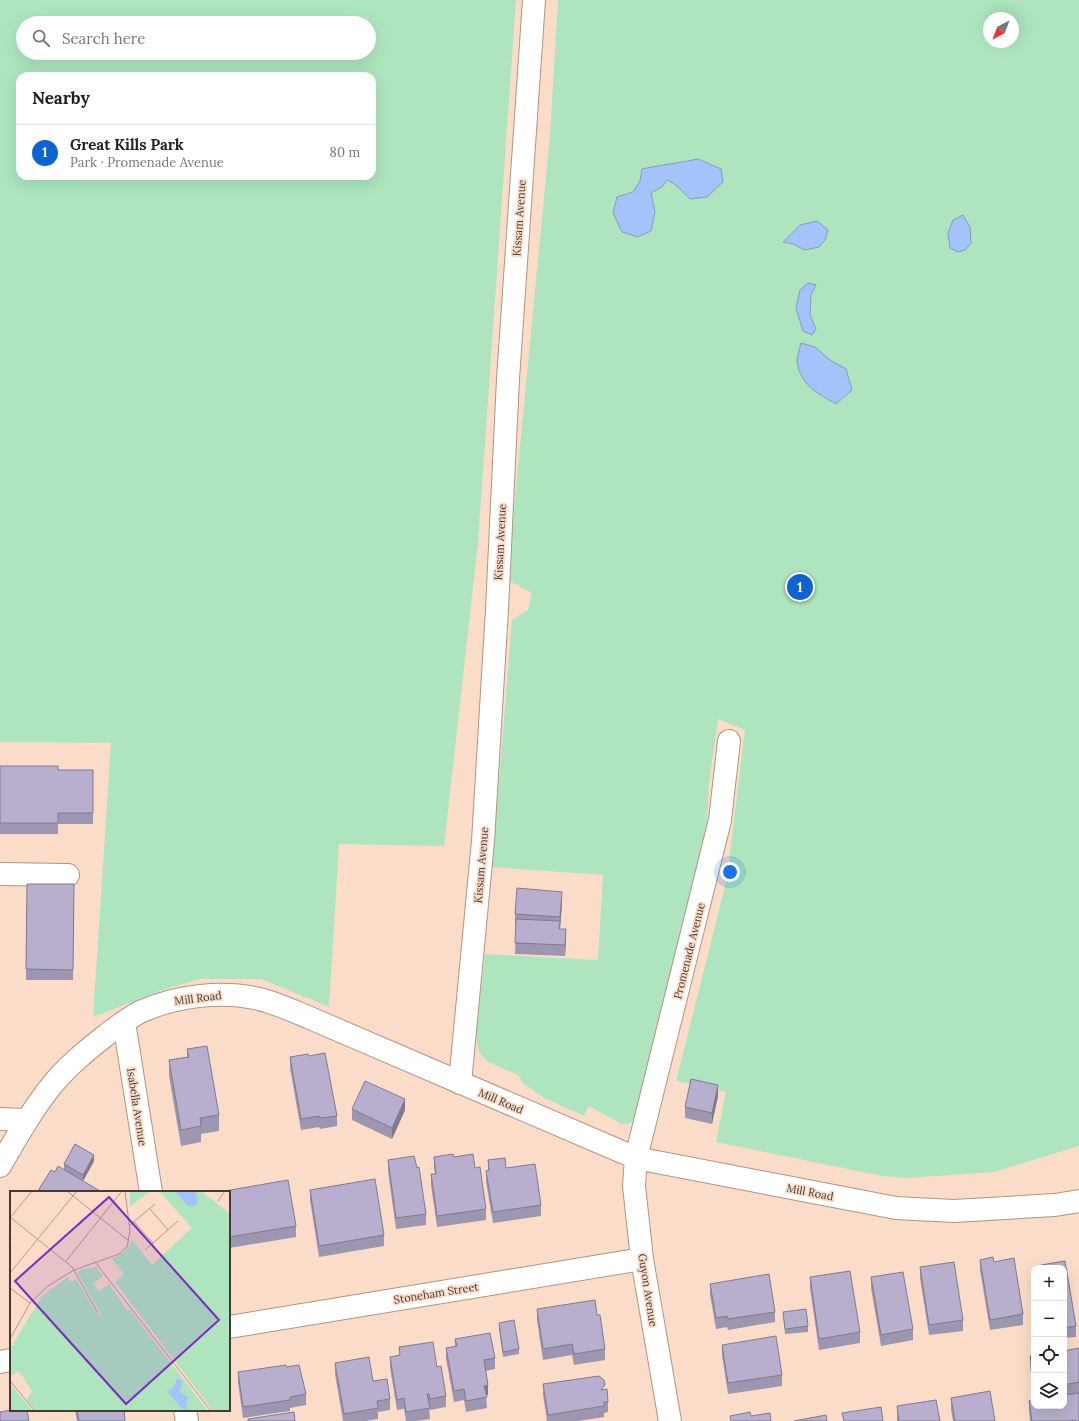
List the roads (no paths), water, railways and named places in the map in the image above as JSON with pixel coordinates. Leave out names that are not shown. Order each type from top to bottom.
[{"type":"street","name":"Kissam Avenue","points":[[460,1083],[483,841],[496,625],[508,379],[534,0]]},
{"type":"street","name":"Promenade Avenue","points":[[636,1158],[720,820],[729,741]]},
{"type":"street","points":[[0,874],[68,875]]},
{"type":"street","name":"Mill Road","points":[[0,1166],[27,1120],[53,1084],[80,1056],[124,1022],[139,1012],[168,1002],[194,997],[225,994],[258,999],[310,1018],[636,1158],[896,1208],[954,1211],[1055,1205],[1079,1201]]},
{"type":"street","name":"Isabella Avenue","points":[[124,1022],[151,1191]]},
{"type":"street","points":[[0,1119],[27,1120]]},
{"type":"street","name":"Guyon Avenue","points":[[636,1158],[634,1186],[642,1259],[670,1421]]},
{"type":"street","name":"Stoneham Street","points":[[230,1327],[642,1259]]},
{"type":"street","points":[[0,1362],[10,1360]]},
{"type":"street","points":[[185,1411],[187,1421]]},
{"type":"water","points":[[698,159],[721,169],[723,182],[707,197],[690,199],[676,185],[667,180],[662,187],[651,193],[655,212],[651,231],[638,237],[622,232],[613,213],[617,197],[633,192],[640,181],[642,169]]},
{"type":"water","points":[[963,215],[970,227],[971,243],[965,250],[958,252],[950,248],[948,233],[953,220]]},
{"type":"water","points":[[817,221],[828,230],[825,240],[819,247],[805,250],[793,244],[783,242],[800,225]]},
{"type":"water","points":[[808,283],[816,285],[811,295],[810,315],[816,329],[812,335],[803,331],[796,308],[800,290]]},
{"type":"water","points":[[801,343],[815,347],[830,360],[846,369],[852,390],[836,404],[816,392],[810,387],[802,376],[797,361]]},
{"type":"place","name":"Great Kills Park","points":[[800,587]]}]
